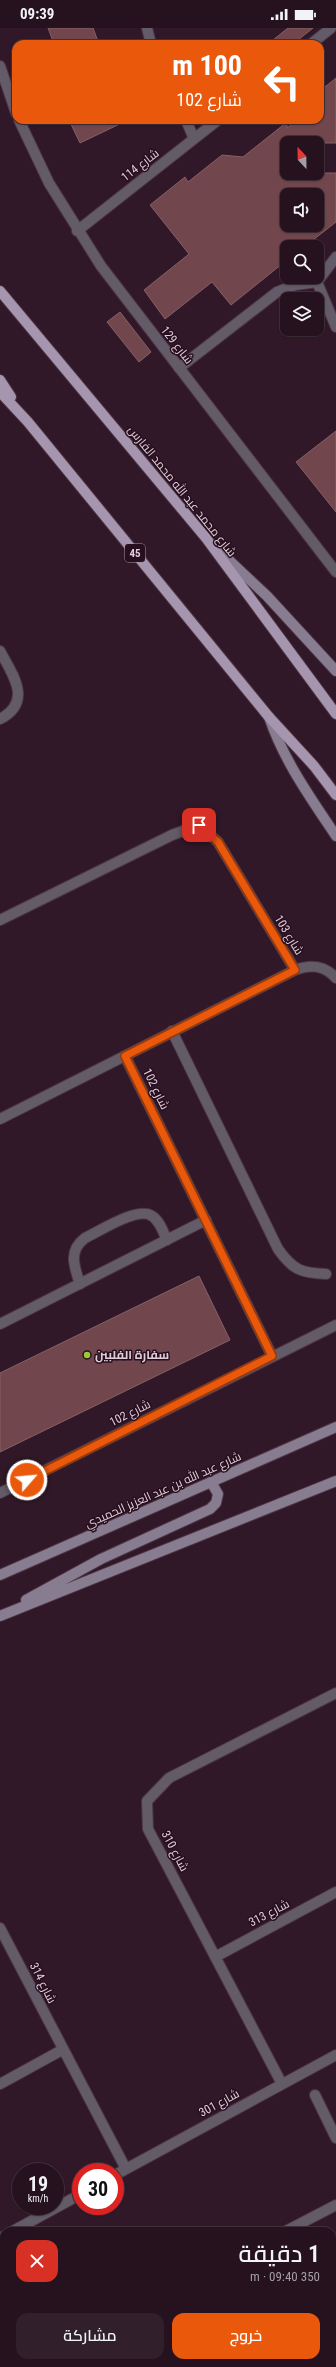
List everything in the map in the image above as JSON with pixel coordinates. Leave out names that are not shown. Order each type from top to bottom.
[{"type":"main road","name":"شارع محمد عبد الله محمد الفارس","points":[[0,292],[206,538],[336,714]]},
{"type":"main road","points":[[0,380],[28,422]]},
{"type":"main road","name":"45","points":[[0,392],[28,422],[268,717],[314,766],[336,795]]},
{"type":"street","points":[[147,28],[150,40]]},
{"type":"street","points":[[316,40],[331,28]]},
{"type":"street","points":[[0,66],[12,101]]},
{"type":"street","name":"شارع 129","points":[[21,124],[36,158],[77,231],[129,304],[336,572]]},
{"type":"street","points":[[188,124],[194,139]]},
{"type":"street","name":"شارع 114","points":[[77,231],[213,124]]},
{"type":"street","points":[[324,272],[336,256]]},
{"type":"street","points":[[178,368],[278,292],[295,285],[302,284]]},
{"type":"street","points":[[318,284],[336,327]]},
{"type":"street","points":[[206,538],[267,596],[336,671]]},
{"type":"street","points":[[0,651],[15,679],[19,692],[17,704],[9,715],[0,719]]},
{"type":"street","points":[[268,717],[292,769],[336,836]]},
{"type":"street","name":"شارع 103","points":[[0,920],[172,835],[199,825],[218,842],[295,970],[0,1119]]},
{"type":"street","points":[[295,970],[306,966],[318,966],[329,970],[336,978]]},
{"type":"street","points":[[172,1031],[278,1249],[292,1267],[301,1272],[326,1274]]},
{"type":"street","name":"شارع 102","points":[[125,1056],[272,1356]]},
{"type":"street","points":[[80,1284],[74,1267],[73,1254],[80,1242],[92,1235],[133,1215],[146,1213],[157,1220],[166,1240]]},
{"type":"street","points":[[0,1324],[206,1220]]},
{"type":"street","name":"شارع 102","points":[[0,1493],[336,1325]]},
{"type":"street","name":"شارع عبد الله بن عبد العزيز الحميدي","points":[[0,1575],[336,1427]]},
{"type":"street","points":[[2,1615],[336,1480]]},
{"type":"street","points":[[2,1615],[74,1572],[210,1509],[216,1503],[218,1494],[212,1482]]},
{"type":"street","name":"شارع 310","points":[[282,2084],[148,1829],[146,1801],[168,1778],[336,1693]]},
{"type":"street","name":"شارع 313","points":[[215,1957],[336,1892]]},
{"type":"street","name":"شارع 314","points":[[0,1928],[62,2050],[126,2169]]},
{"type":"street","points":[[0,2084],[62,2050]]},
{"type":"street","name":"شارع 301","points":[[126,2169],[336,2054]]},
{"type":"street","points":[[315,2095],[336,2138]]},
{"type":"street","points":[[20,2227],[72,2199]]},
{"type":"street","points":[[294,2227],[336,2205]]},
{"type":"building","points":[[48,28],[93,28],[98,40],[52,40]]},
{"type":"building","points":[[288,28],[313,28],[298,40],[273,40]]},
{"type":"building","points":[[336,78],[336,143],[324,143],[324,136],[280,136],[280,180],[324,180],[324,173],[336,173],[336,222],[324,231],[324,188],[280,188],[280,232],[323,232],[313,240],[280,240],[280,266],[231,305],[212,282],[165,319],[144,290],[189,254],[150,205],[185,177],[188,182],[222,155],[243,157],[284,124],[287,124],[287,128],[292,124],[324,124],[324,88]]},
{"type":"building","points":[[71,124],[120,124],[80,143]]},
{"type":"building","points":[[120,312],[151,352],[139,362],[107,322]]},
{"type":"building","points":[[336,431],[336,512],[296,462]]},
{"type":"building","points":[[199,1276],[230,1340],[0,1452],[0,1373]]},
{"type":"place","name":"سفارة الفلبين","points":[[87,1355]]},
{"type":"route","points":[[27,1480],[272,1356],[125,1056],[295,970],[218,842],[199,825]]}]
